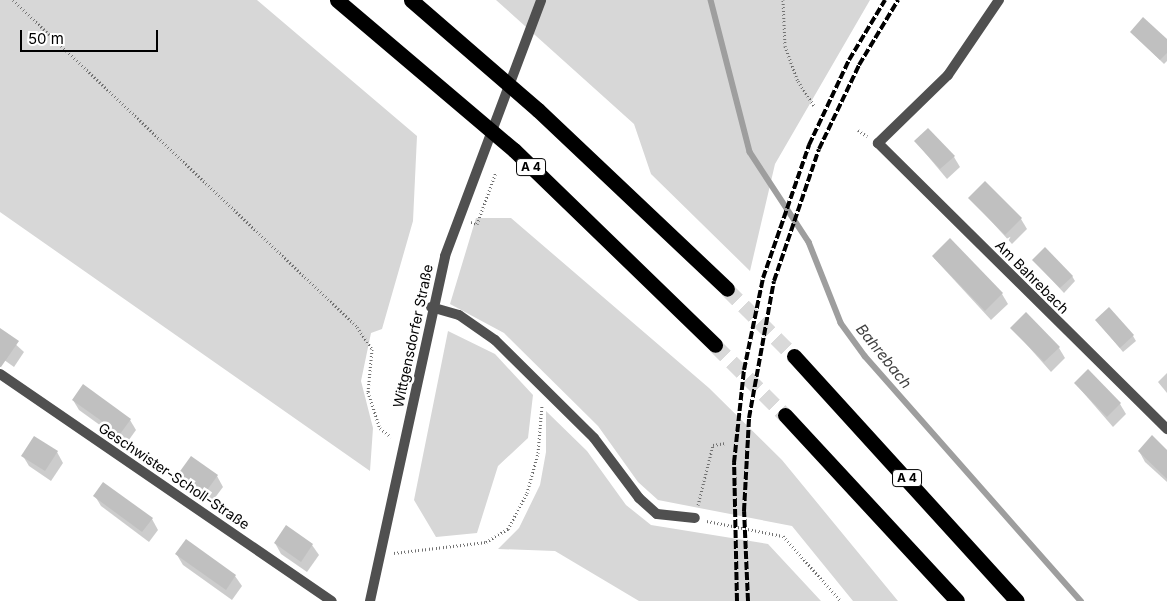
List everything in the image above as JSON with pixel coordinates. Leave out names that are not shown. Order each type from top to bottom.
[{"type":"highway","name":"A 4","points":[[337,0],[514,150],[715,345]]},
{"type":"highway","points":[[410,0],[545,116],[727,289]]},
{"type":"highway","name":"A 4","points":[[794,356],[1017,601]]},
{"type":"highway","points":[[785,415],[956,601]]},
{"type":"street","name":"Wittgensdorfer Straße","points":[[370,601],[384,553],[431,307],[464,208],[541,0]]},
{"type":"street","name":"Am Bahrebach","points":[[999,0],[948,75],[878,143],[1167,429]]},
{"type":"street","points":[[431,307],[459,315],[495,340],[594,438],[639,498],[657,514],[695,518]]},
{"type":"street","name":"Geschwister-Scholl-Straße","points":[[0,374],[332,601]]},
{"type":"path","points":[[13,0],[357,327],[372,349],[368,392],[380,428],[404,447]]},
{"type":"path","points":[[783,0],[785,46],[798,81],[814,106]]},
{"type":"path","points":[[477,224],[496,172]]},
{"type":"path","points":[[384,553],[486,542],[508,529],[527,492],[538,453],[543,387]]},
{"type":"path","points":[[726,443],[713,445],[695,518],[783,536],[841,601]]},
{"type":"shaded area","points":[[0,0],[257,0],[417,136],[413,221],[382,329],[371,333],[361,381],[373,428],[370,471],[0,212]]},
{"type":"shaded area","points":[[496,0],[870,0],[775,164],[750,271],[651,174],[634,124]]},
{"type":"shaded area","points":[[476,218],[511,218],[709,388],[782,460],[898,601],[853,601],[792,526],[658,500],[638,482],[598,426],[504,333],[450,304]]},
{"type":"shaded area","points":[[448,331],[495,354],[533,395],[528,438],[498,466],[477,533],[436,537],[414,500]]},
{"type":"shaded area","points":[[546,411],[587,451],[626,505],[651,525],[768,544],[821,601],[639,601],[555,551],[498,549],[519,528],[540,485],[546,452]]},
{"type":"building","points":[[1143,17],[1167,39],[1167,53],[1160,60],[1130,32]]},
{"type":"building","points":[[928,128],[955,156],[940,169],[914,141]]},
{"type":"building","points":[[985,181],[1022,218],[1005,235],[968,198]]},
{"type":"building","points":[[950,238],[1003,293],[985,311],[932,256]]},
{"type":"building","points":[[1045,247],[1073,276],[1060,288],[1032,260]]},
{"type":"building","points":[[1109,307],[1134,335],[1120,348],[1095,320]]},
{"type":"building","points":[[1026,312],[1060,347],[1044,362],[1010,328]]},
{"type":"building","points":[[0,328],[19,341],[1,367],[0,367]]},
{"type":"building","points":[[1088,369],[1121,403],[1107,417],[1074,383]]},
{"type":"building","points":[[83,384],[131,419],[120,434],[72,400]]},
{"type":"building","points":[[1152,435],[1167,450],[1167,479],[1138,451]]},
{"type":"building","points":[[34,436],[58,451],[45,471],[21,456]]},
{"type":"building","points":[[191,456],[218,475],[205,493],[178,474]]},
{"type":"building","points":[[103,482],[153,518],[142,532],[93,496]]},
{"type":"building","points":[[286,525],[313,544],[301,562],[274,543]]},
{"type":"building","points":[[186,539],[236,575],[226,590],[175,554]]},
{"type":"waterway","name":"Bahrebach","points":[[711,0],[750,152],[809,242],[841,323],[865,356],[1081,601]]},
{"type":"tunnel","points":[[727,289],[794,356]]},
{"type":"tunnel","points":[[715,345],[785,415]]},
{"type":"railway","points":[[737,601],[734,463],[744,370],[763,278],[809,145],[849,60],[885,0]]},
{"type":"railway","points":[[748,601],[744,511],[749,418],[774,281],[819,149],[859,65],[898,0]]}]
